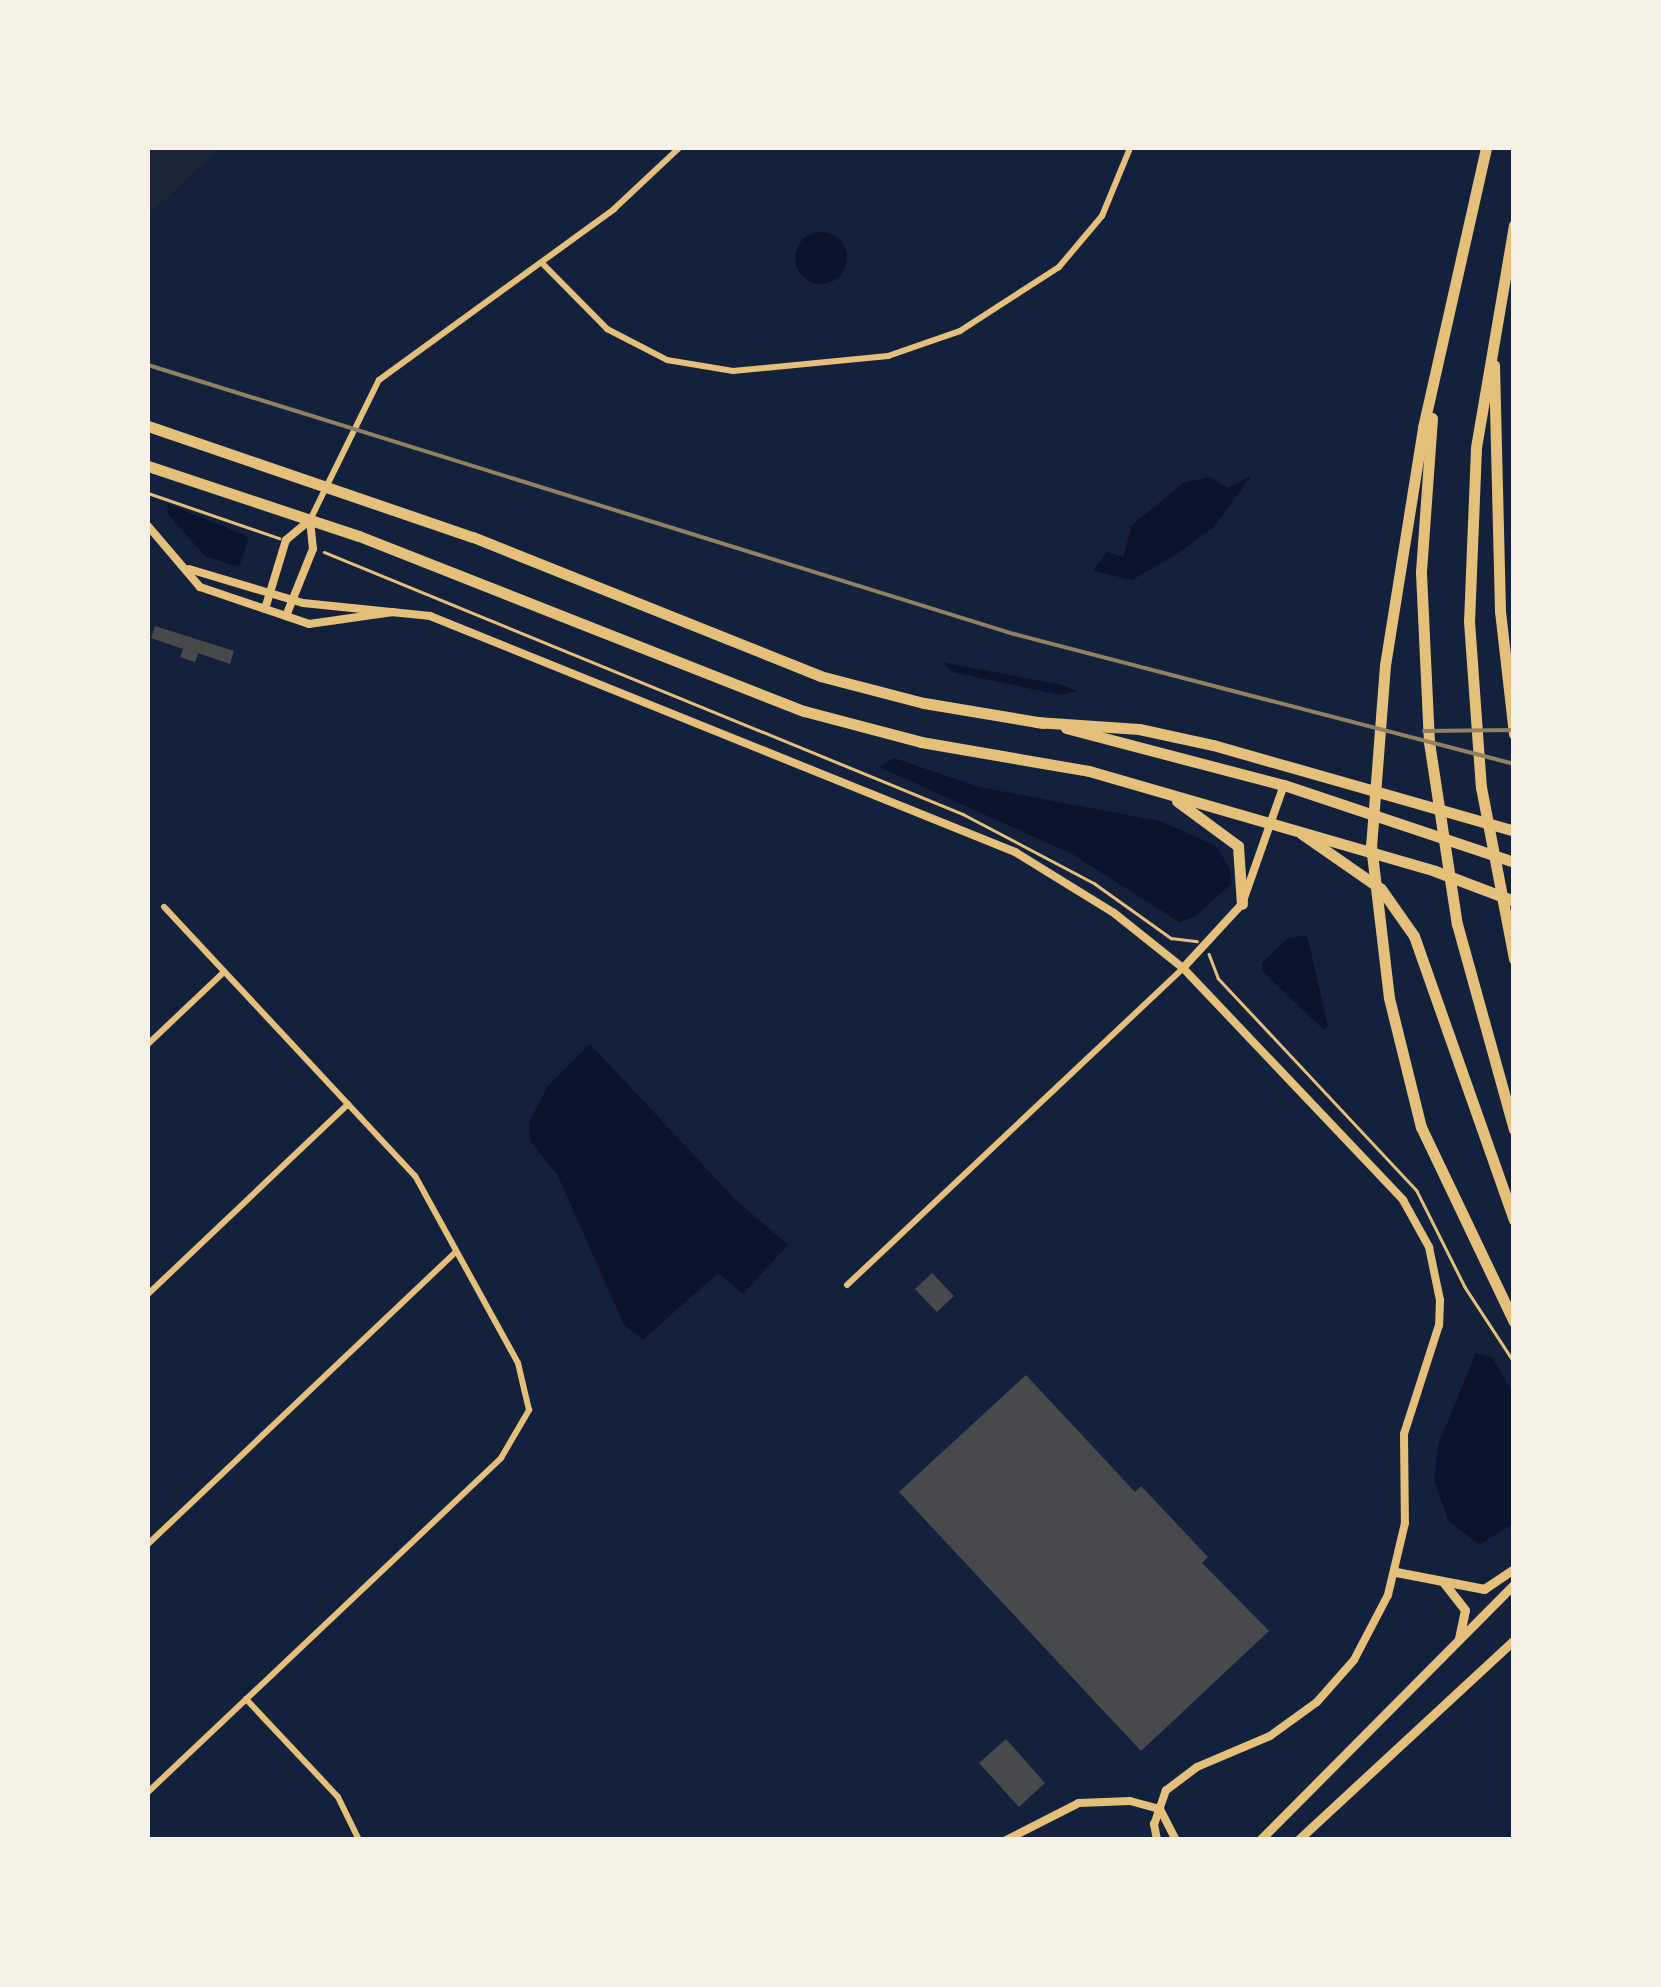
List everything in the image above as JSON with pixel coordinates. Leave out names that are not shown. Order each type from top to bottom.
[{"type":"highway","points":[[1486,148],[1443,325],[1386,665],[1371,846],[1376,913],[1420,1127],[1514,1322]]},
{"type":"highway","points":[[1514,225],[1494,326],[1472,511],[1472,691],[1514,960]]},
{"type":"highway","points":[[1443,325],[1421,573],[1424,677],[1457,924],[1514,1129]]},
{"type":"highway","points":[[1494,326],[1494,469],[1514,734]]},
{"type":"highway","points":[[148,426],[326,484],[820,676],[924,704],[1141,742],[1284,784],[1514,862]]},
{"type":"highway","points":[[148,466],[310,520],[804,711],[866,730],[1089,770],[1273,823],[1514,901]]},
{"type":"highway","points":[[1036,722],[1139,729],[1194,741],[1514,831]]},
{"type":"highway","points":[[1166,793],[1238,846],[1242,904]]},
{"type":"highway","points":[[1302,834],[1381,889],[1414,936],[1514,1220]]},
{"type":"main road","points":[[1396,1572],[1434,1576],[1484,1589],[1514,1569]]},
{"type":"main road","points":[[1434,1576],[1454,1590],[1465,1610],[1457,1644]]},
{"type":"main road","points":[[1260,1840],[1514,1584]]},
{"type":"main road","points":[[1298,1840],[1514,1640]]},
{"type":"street","points":[[265,609],[286,540],[310,520],[379,380],[614,209],[680,148]]},
{"type":"street","points":[[542,262],[607,329],[667,360],[733,371],[888,356],[960,331],[1059,267],[1102,216],[1130,148]]},
{"type":"street","points":[[286,616],[313,548],[310,520]]},
{"type":"street","points":[[148,526],[189,569],[200,587],[321,624],[396,611]]},
{"type":"street","points":[[189,569],[293,600],[396,611],[470,630],[988,838],[1089,896],[1183,968],[1403,1200],[1429,1247],[1439,1326],[1404,1434],[1405,1523],[1396,1572],[1368,1639],[1317,1702],[1270,1736],[1180,1776],[1160,1809],[1157,1840]]},
{"type":"street","points":[[847,1284],[1205,950],[1242,904],[1284,784]]},
{"type":"street","points":[[148,1792],[501,1458],[528,1410],[525,1377],[415,1176],[164,907]]},
{"type":"street","points":[[148,1044],[224,972]]},
{"type":"street","points":[[148,1294],[348,1104]]},
{"type":"street","points":[[148,1544],[456,1252]]},
{"type":"street","points":[[246,1699],[338,1797],[359,1840]]},
{"type":"street","points":[[1006,1840],[1079,1803],[1130,1800],[1160,1809],[1176,1840]]},
{"type":"path","points":[[148,493],[286,540]]},
{"type":"path","points":[[313,548],[963,814],[1094,884],[1171,938],[1192,936],[1217,962],[1218,978],[1418,1191],[1465,1287],[1514,1362]]},
{"type":"shaded area","points":[[148,148],[220,148],[148,215]]},
{"type":"shaded area","points":[[821,232],[839,240],[847,258],[839,276],[821,284],[803,276],[795,258],[803,240]]},
{"type":"shaded area","points":[[1252,475],[1212,529],[1172,557],[1132,580],[1093,571],[1107,552],[1123,557],[1132,525],[1183,483],[1210,477],[1228,488]]},
{"type":"shaded area","points":[[168,504],[249,537],[239,567],[205,556],[167,513]]},
{"type":"shaded area","points":[[942,662],[1078,691],[1060,695],[952,672]]},
{"type":"shaded area","points":[[894,758],[979,787],[1160,821],[1215,845],[1230,868],[1231,884],[1196,916],[1179,922],[1072,854],[879,767]]},
{"type":"shaded area","points":[[1307,935],[1328,1026],[1324,1030],[1263,972],[1262,963],[1288,938]]},
{"type":"shaded area","points":[[590,1044],[735,1199],[788,1245],[743,1294],[718,1273],[643,1340],[624,1325],[558,1176],[530,1141],[529,1122],[548,1086]]},
{"type":"shaded area","points":[[1476,1353],[1492,1357],[1514,1394],[1513,1524],[1479,1545],[1448,1520],[1434,1480],[1438,1445]]},
{"type":"building","points":[[155,626],[234,651],[230,664],[198,653],[195,662],[180,657],[183,649],[151,638]]},
{"type":"building","points":[[932,1273],[954,1296],[937,1312],[915,1289]]},
{"type":"building","points":[[1026,1375],[1135,1492],[1141,1486],[1208,1557],[1202,1563],[1269,1631],[1141,1751],[899,1492]]},
{"type":"building","points":[[1006,1739],[1045,1783],[1019,1807],[979,1763]]},
{"type":"railway","points":[[148,365],[1014,634],[1514,764]]},
{"type":"railway","points":[[1424,731],[1514,730]]}]
